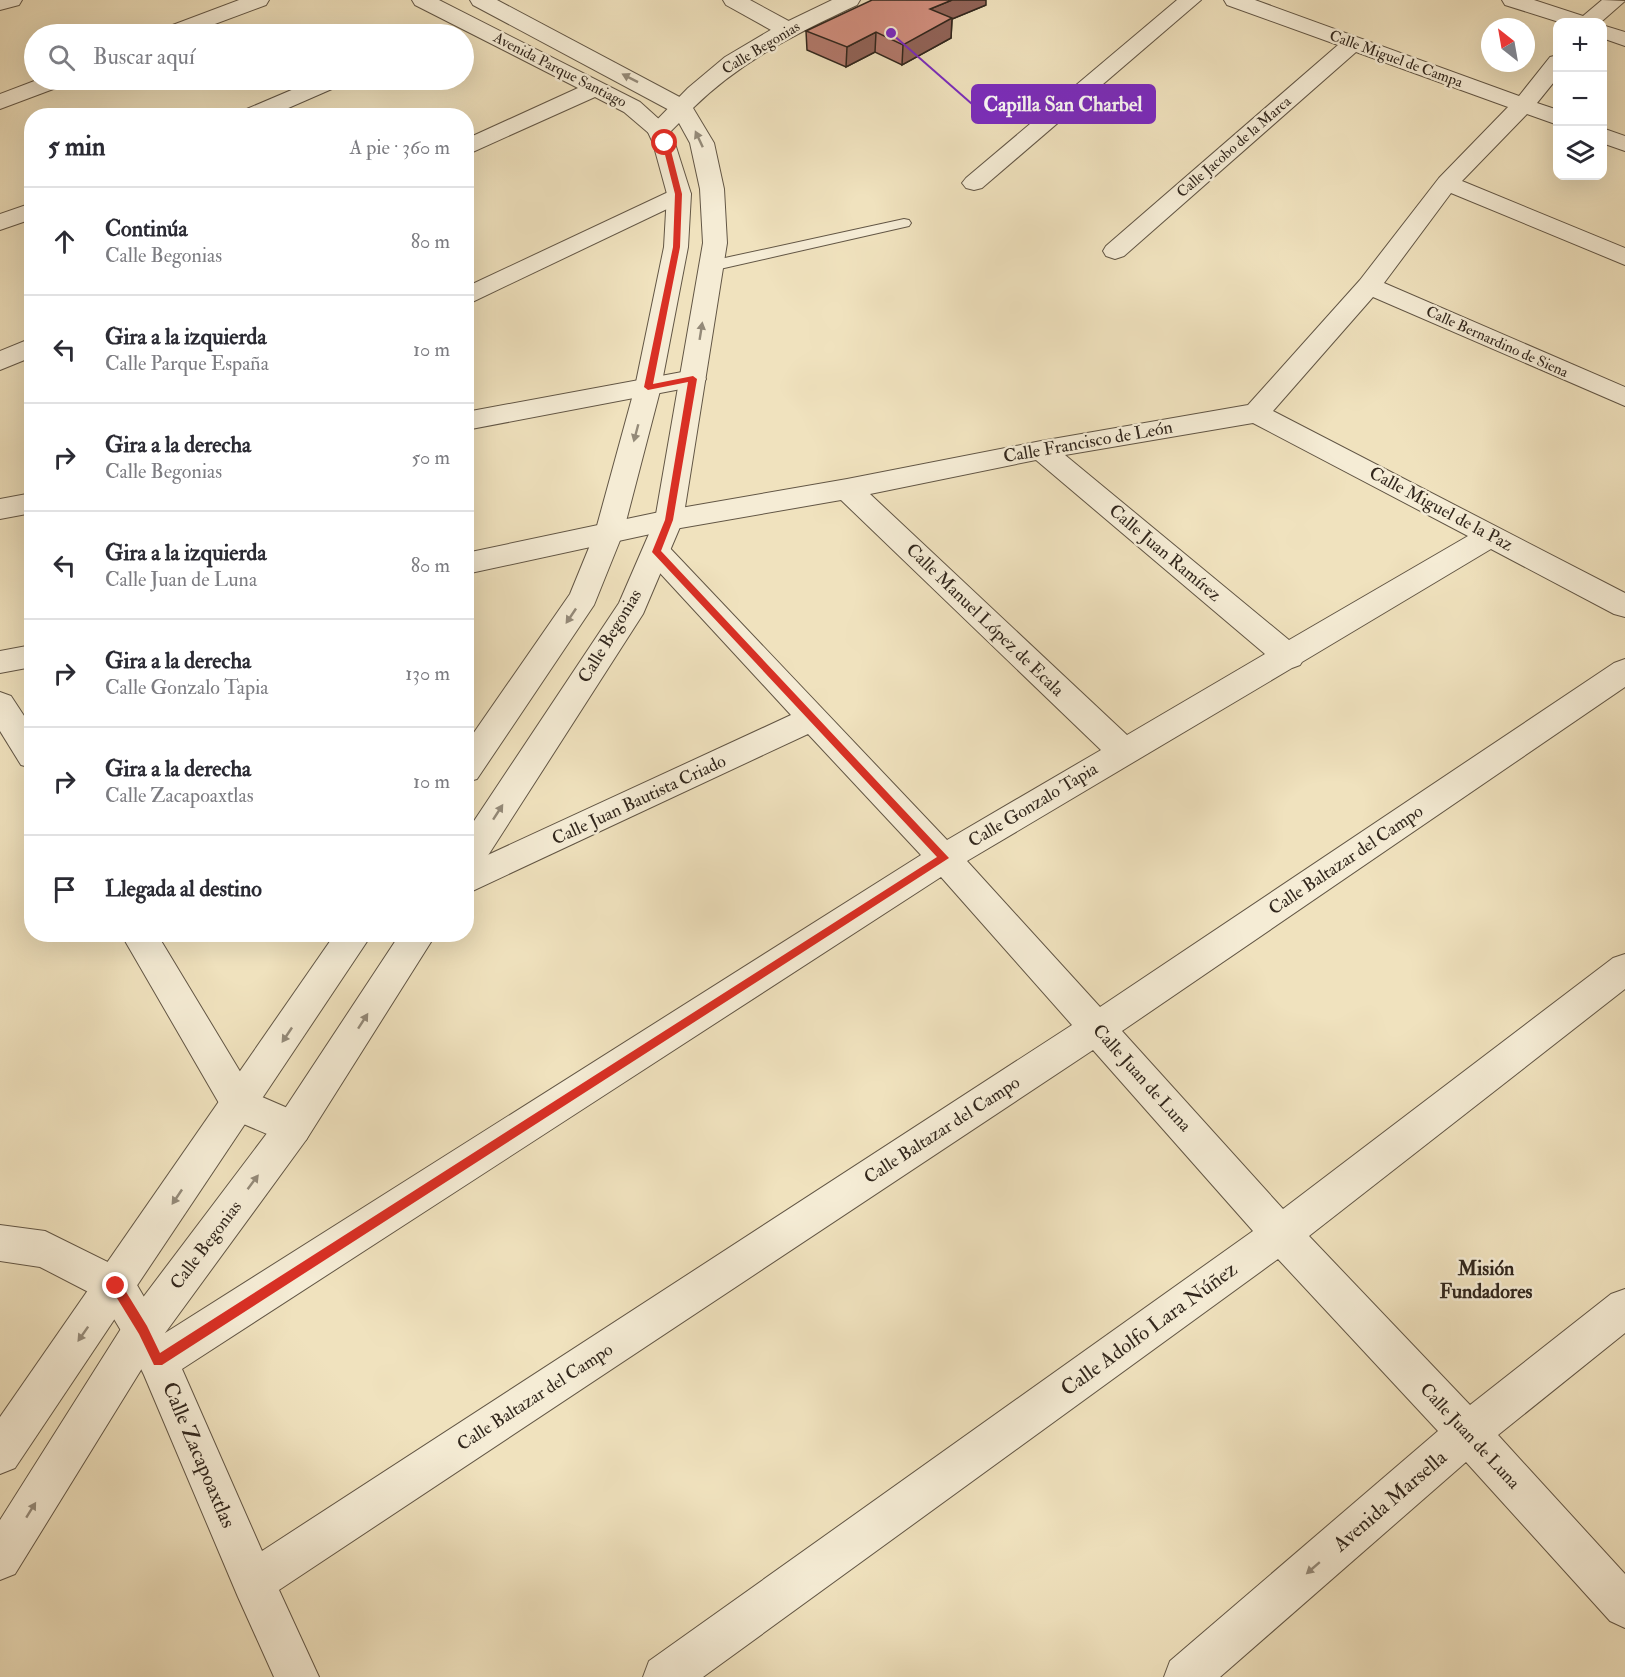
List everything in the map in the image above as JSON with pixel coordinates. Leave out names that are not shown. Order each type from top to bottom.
[{"type":"street","points":[[0,4],[11,0]]},
{"type":"street","points":[[196,24],[258,0]]},
{"type":"street","name":"Avenida Parque Santiago","points":[[423,0],[465,23]]},
{"type":"street","name":"Avenida Parque Santiago","points":[[481,0],[642,84],[681,107]]},
{"type":"street","points":[[734,0],[788,30]]},
{"type":"street","name":"Calle Begonias","points":[[659,130],[721,71],[788,30],[849,0]]},
{"type":"street","points":[[974,183],[1190,0]]},
{"type":"street","name":"Calle Miguel de Campa","points":[[1235,0],[1553,116]]},
{"type":"street","points":[[1513,0],[1567,18]]},
{"type":"street","points":[[1594,18],[1615,0]]},
{"type":"street","name":"Avenida Parque Santiago","points":[[474,27],[632,107],[659,130]]},
{"type":"street","points":[[1607,33],[1625,39]]},
{"type":"street","name":"Calle Jacobo de la Marca","points":[[1115,251],[1353,43]]},
{"type":"street","points":[[1256,413],[1369,286],[1447,183],[1523,105],[1553,67]]},
{"type":"street","points":[[474,144],[597,88]]},
{"type":"street","points":[[0,102],[31,90]]},
{"type":"street","points":[[268,108],[310,90]]},
{"type":"street","name":"Calle Begonias","points":[[474,849],[632,606],[663,536],[693,379],[715,243],[712,189],[702,144],[681,107]]},
{"type":"street","points":[[474,758],[584,597],[609,533],[648,387],[676,247],[679,194],[665,143],[659,130]]},
{"type":"street","points":[[1607,137],[1625,144]]},
{"type":"street","points":[[1447,183],[1625,257]]},
{"type":"street","points":[[474,293],[679,194]]},
{"type":"street","points":[[0,223],[24,213]]},
{"type":"street","name":"Calle Bernardino de Siena","points":[[1369,286],[1625,397]]},
{"type":"street","points":[[0,360],[24,350]]},
{"type":"street","points":[[474,420],[693,379]]},
{"type":"street","name":"Calle Francisco de León","points":[[474,562],[609,533],[663,536],[847,489],[1041,450],[1256,413]]},
{"type":"street","name":"Calle Miguel de la Paz","points":[[1256,413],[1625,606]]},
{"type":"street","name":"Calle Juan Ramírez","points":[[1041,450],[1289,657]]},
{"type":"street","name":"Calle Manuel López de Ecala","points":[[847,489],[1123,751]]},
{"type":"street","points":[[0,509],[24,504]]},
{"type":"street","name":"Calle Juan de Luna","points":[[663,536],[811,719],[944,858],[1281,1234],[1468,1433],[1625,1606]]},
{"type":"street","name":"Calle Gonzalo Tapia","points":[[151,1346],[944,858],[1492,536]]},
{"type":"street","points":[[0,662],[24,658]]},
{"type":"street","name":"Calle Baltazar del Campo","points":[[253,1581],[1097,1028],[1625,671]]},
{"type":"street","points":[[0,704],[24,743]]},
{"type":"street","name":"Calle Juan Bautista Criado","points":[[474,876],[811,719]]},
{"type":"street","points":[[143,942],[240,1105],[293,1128]]},
{"type":"street","points":[[0,1454],[350,942]]},
{"type":"street","name":"Calle Begonias","points":[[0,1559],[151,1346],[414,942]]},
{"type":"street","name":"Calle Adolfo Lara Núñez","points":[[665,1677],[1281,1234],[1625,969]]},
{"type":"street","points":[[0,1244],[45,1249],[116,1286]]},
{"type":"street","name":"Calle Zacapoaxtlas","points":[[116,1286],[151,1346],[297,1677]]},
{"type":"street","name":"Avenida Marsella","points":[[1186,1677],[1468,1433],[1625,1308]]},
{"type":"lane","points":[[711,266],[904,223]]},
{"type":"building","points":[[872,0],[952,0],[930,9],[952,18],[903,45],[876,32],[847,47],[806,31]]},
{"type":"place","name":"Capilla San Charbel","points":[[891,33]]},
{"type":"district","name":"Misión Fundadores","points":[[1486,1280]]},
{"type":"route","points":[[116,1286],[143,1330],[158,1361],[944,858],[811,719],[657,552],[669,520],[693,379],[648,387],[676,247],[679,194],[665,143]]}]
